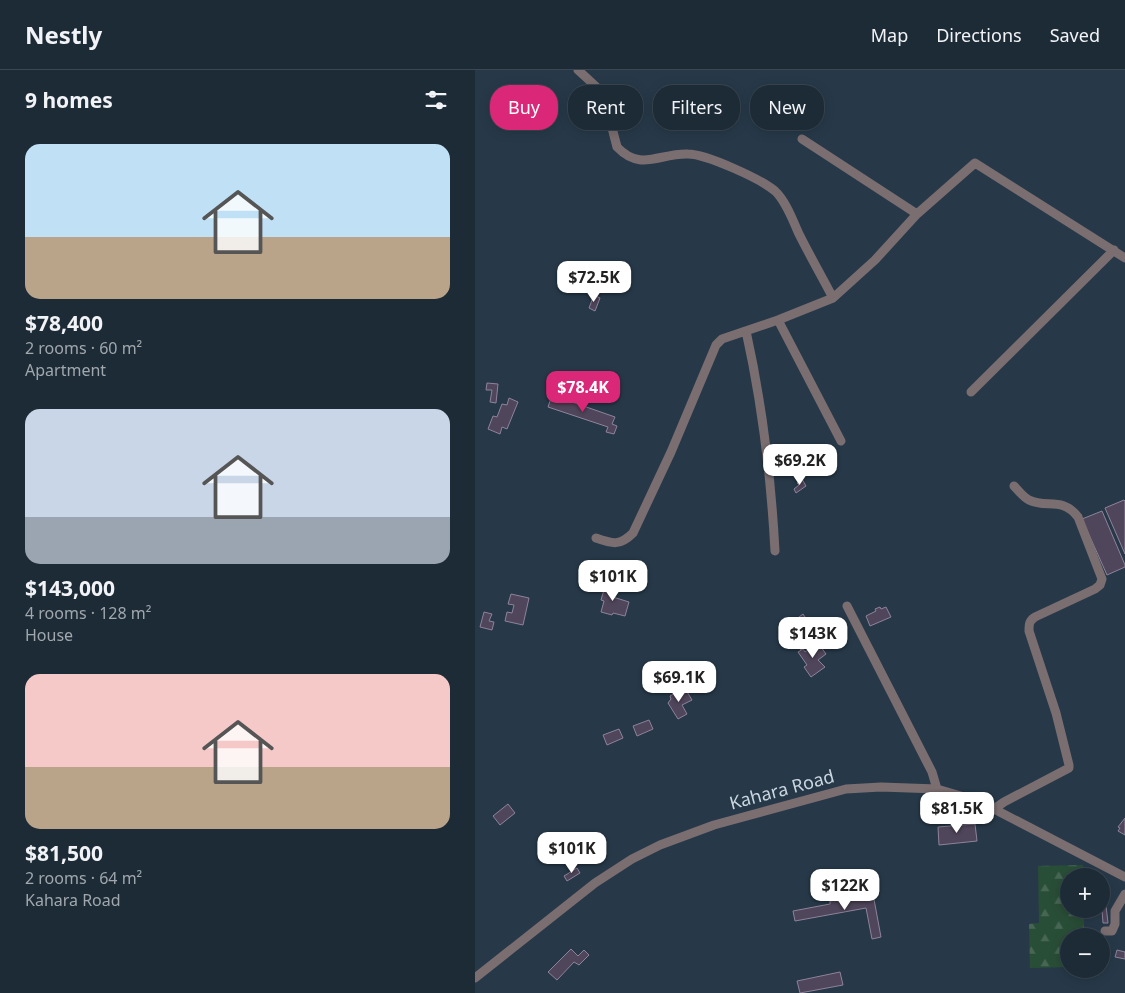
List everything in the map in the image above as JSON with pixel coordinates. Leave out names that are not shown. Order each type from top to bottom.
[{"type":"street","points":[[578,70],[603,93],[617,146],[623,152],[640,161],[672,154],[689,154],[705,158],[748,176],[776,192],[787,209],[833,298]]},
{"type":"street","points":[[802,139],[917,214]]},
{"type":"street","points":[[596,538],[605,542],[619,544],[633,533],[716,345],[722,340],[833,298],[875,260],[917,214],[975,163],[1125,258]]},
{"type":"street","points":[[971,392],[1114,250]]},
{"type":"street","points":[[778,320],[841,441]]},
{"type":"street","points":[[747,331],[757,381],[772,491],[775,551]]},
{"type":"street","points":[[994,809],[1069,768],[1056,712],[1029,631],[1029,624],[1035,617],[1095,590],[1100,585],[1101,579],[1078,517],[1074,512],[1060,504],[1029,500],[1014,486]]},
{"type":"street","points":[[847,606],[932,772],[937,789]]},
{"type":"street","name":"Kahara Road","points":[[475,978],[595,883],[632,859],[660,845],[714,825],[846,789],[881,787],[937,789],[994,809],[1125,877]]},
{"type":"street","points":[[1110,931],[1113,928],[1115,911],[1125,894]]},
{"type":"green space","points":[[1083,865],[1083,868],[1060,868],[1060,918],[1084,918],[1084,928],[1060,928],[1060,967],[1030,968],[1029,924],[1039,923],[1038,866]]},
{"type":"building","points":[[594,295],[600,298],[595,311],[589,308]]},
{"type":"building","points":[[487,383],[498,384],[496,403],[490,402],[492,390],[486,390]]},
{"type":"building","points":[[552,395],[615,417],[612,424],[617,426],[614,434],[606,432],[608,427],[548,407]]},
{"type":"building","points":[[509,398],[518,402],[507,429],[502,427],[500,434],[488,429],[493,416],[497,417],[502,404],[507,405]]},
{"type":"building","points":[[802,479],[806,486],[796,493],[794,489]]},
{"type":"building","points":[[1125,501],[1125,554],[1105,508]]},
{"type":"building","points":[[1102,511],[1125,565],[1125,567],[1107,575],[1082,519]]},
{"type":"building","points":[[606,583],[617,586],[613,597],[629,602],[625,616],[601,612],[604,601],[601,600]]},
{"type":"building","points":[[511,594],[529,598],[523,625],[505,621],[507,612],[512,613],[514,605],[508,604]]},
{"type":"building","points":[[880,607],[881,609],[886,607],[891,617],[870,626],[866,616]]},
{"type":"building","points":[[484,612],[492,614],[489,621],[494,622],[492,630],[480,627]]},
{"type":"building","points":[[803,614],[809,623],[797,631],[791,623]]},
{"type":"building","points":[[802,637],[808,644],[801,650],[795,643]]},
{"type":"building","points":[[818,643],[826,654],[818,660],[825,667],[811,677],[804,667],[807,665],[798,652],[803,649],[805,652]]},
{"type":"building","points":[[686,690],[692,700],[682,705],[687,714],[678,719],[668,703],[671,699],[670,696],[679,691],[681,694]]},
{"type":"building","points":[[649,720],[653,729],[637,736],[633,726]]},
{"type":"building","points":[[619,729],[623,738],[607,745],[603,735]]},
{"type":"building","points":[[508,804],[515,813],[500,825],[493,816]]},
{"type":"building","points":[[1125,818],[1125,835],[1118,831],[1120,828],[1118,827]]},
{"type":"building","points":[[975,824],[977,841],[939,845],[938,827]]},
{"type":"building","points":[[577,868],[580,873],[567,881],[564,876]]},
{"type":"building","points":[[873,894],[881,937],[872,939],[866,908],[795,921],[793,911],[830,904],[830,901]]},
{"type":"building","points":[[1103,918],[1107,918],[1108,923],[1103,923]]},
{"type":"building","points":[[571,949],[578,956],[584,950],[589,955],[579,965],[574,962],[557,980],[548,972]]},
{"type":"building","points":[[1117,950],[1125,952],[1125,959],[1115,957]]},
{"type":"building","points":[[840,972],[843,985],[800,993],[797,981]]}]
